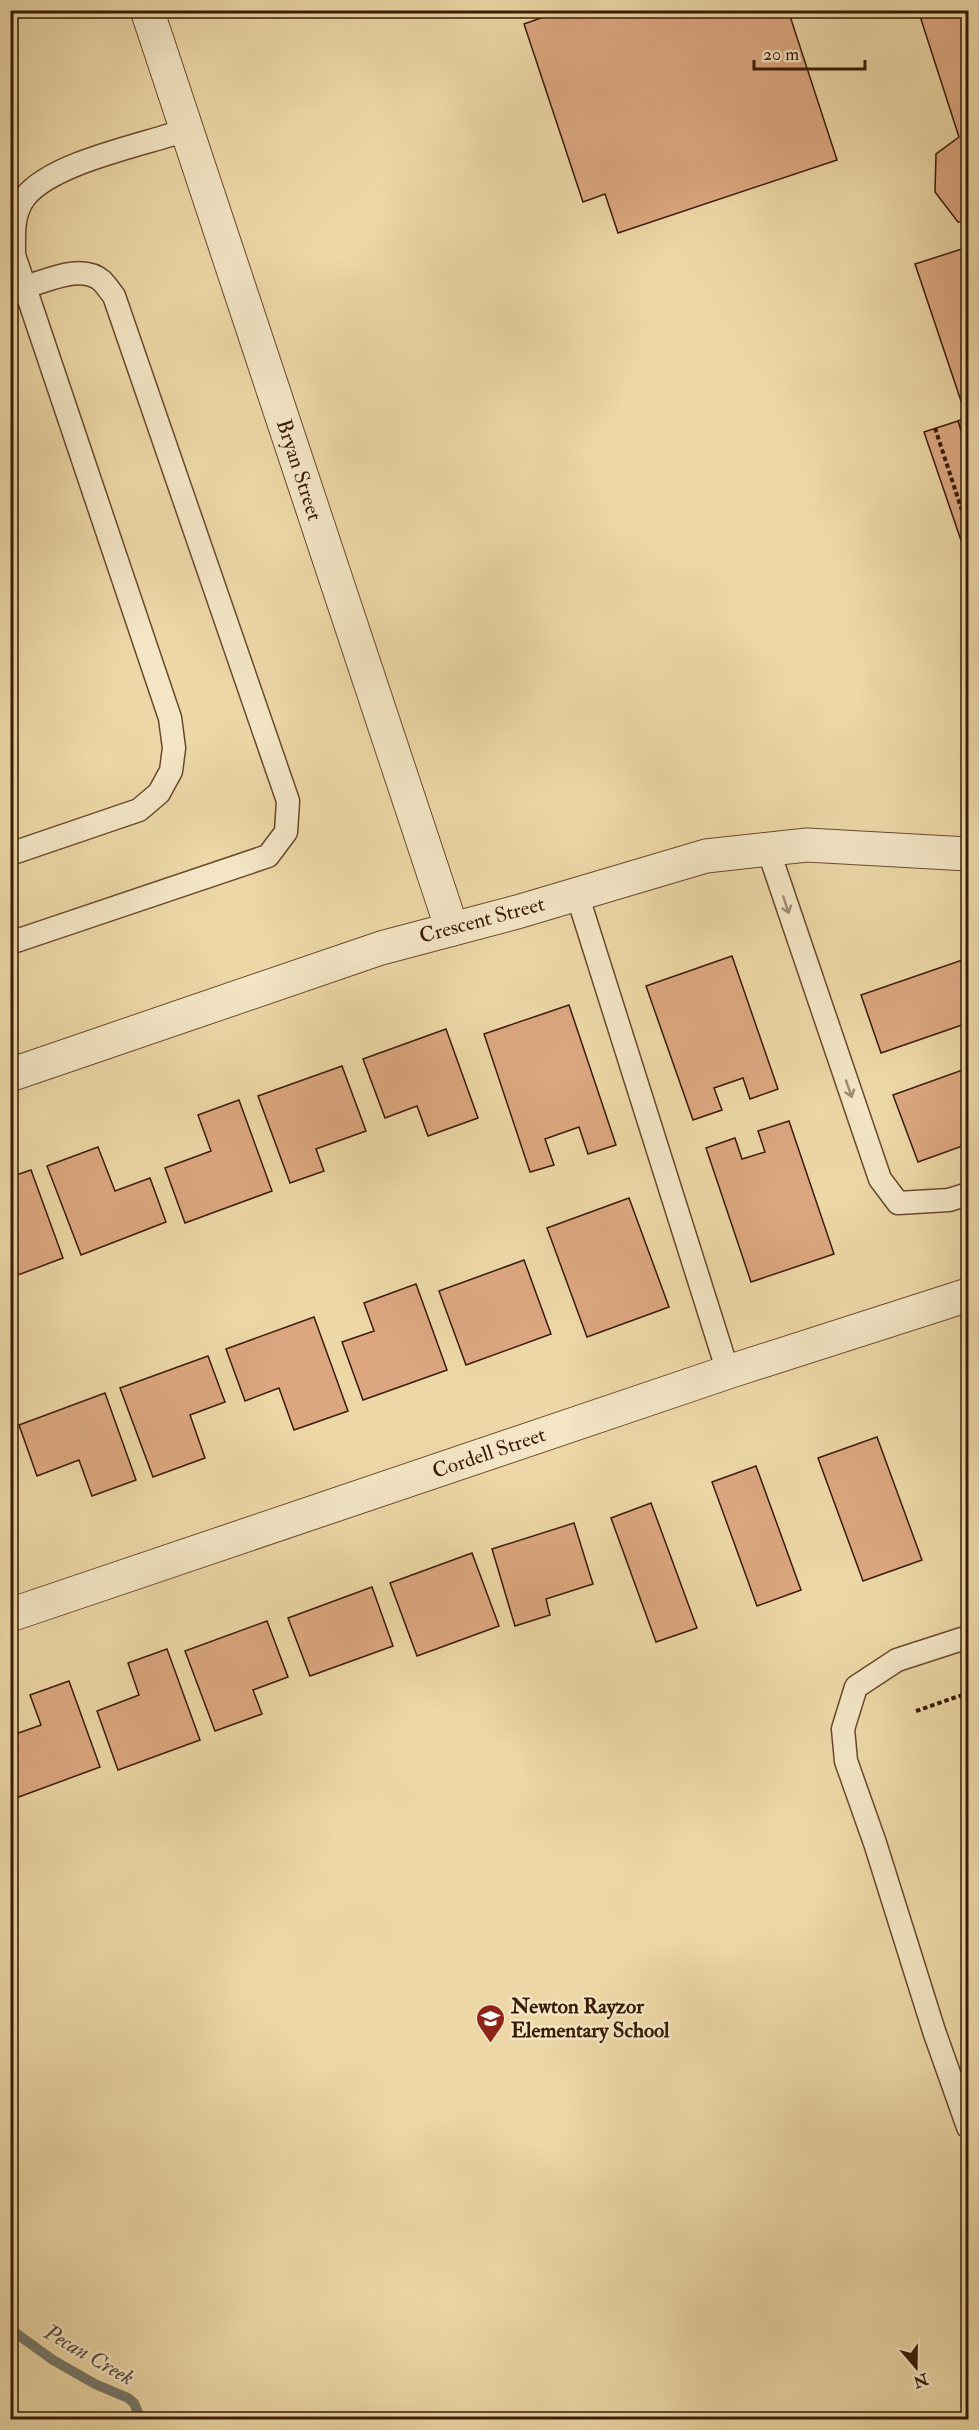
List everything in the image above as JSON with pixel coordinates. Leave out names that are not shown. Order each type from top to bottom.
[{"type":"street","name":"Bryan Street","points":[[147,10],[452,929]]},
{"type":"street","name":"Crescent Street","points":[[10,1075],[381,948],[706,856],[807,845],[969,854]]},
{"type":"street","name":"Cordell Street","points":[[10,1615],[728,1372],[969,1295]]},
{"type":"lane","points":[[10,854],[139,810],[159,793],[171,771],[174,748],[170,718],[14,255],[14,223],[25,198],[50,177],[76,164],[186,130]]},
{"type":"lane","points":[[10,943],[268,856],[286,832],[288,801],[114,296],[100,280],[84,273],[67,275],[25,287]]},
{"type":"lane","points":[[768,849],[880,1179],[898,1203],[949,1200],[969,1194]]},
{"type":"lane","points":[[577,894],[728,1372]]},
{"type":"lane","points":[[969,1636],[897,1660],[856,1687],[843,1729],[846,1761],[934,2031],[969,2127]]},
{"type":"path","points":[[935,428],[969,529]]},
{"type":"path","points":[[916,1711],[969,1693]]},
{"type":"building","points":[[563,10],[788,10],[837,160],[618,233],[605,194],[583,202],[524,24]]},
{"type":"building","points":[[918,10],[968,10],[968,222],[958,222],[935,192],[936,154],[959,137]]},
{"type":"building","points":[[968,247],[968,407],[962,404],[915,264]]},
{"type":"building","points":[[968,417],[968,453],[958,421]]},
{"type":"building","points":[[958,421],[968,453],[968,551],[965,552],[924,432]]},
{"type":"building","points":[[732,956],[778,1089],[750,1099],[743,1078],[714,1088],[722,1110],[693,1120],[646,986]]},
{"type":"building","points":[[968,958],[968,1044],[962,1025],[881,1053],[861,995]]},
{"type":"building","points":[[569,1005],[616,1145],[588,1154],[579,1127],[545,1139],[554,1165],[530,1172],[484,1034]]},
{"type":"building","points":[[446,1029],[478,1118],[428,1136],[417,1106],[385,1118],[363,1059]]},
{"type":"building","points":[[342,1066],[366,1131],[316,1149],[324,1171],[290,1183],[258,1096]]},
{"type":"building","points":[[968,1068],[968,1144],[918,1162],[893,1095]]},
{"type":"building","points":[[239,1100],[272,1191],[185,1223],[165,1168],[211,1151],[198,1115]]},
{"type":"building","points":[[789,1121],[834,1254],[751,1282],[706,1148],[735,1138],[742,1159],[765,1152],[758,1131]]},
{"type":"building","points":[[98,1147],[115,1191],[150,1178],[166,1222],[81,1255],[47,1166]]},
{"type":"building","points":[[31,1170],[63,1258],[10,1278],[10,1177]]},
{"type":"building","points":[[629,1198],[669,1307],[587,1337],[547,1228]]},
{"type":"building","points":[[524,1260],[551,1334],[466,1365],[439,1291]]},
{"type":"building","points":[[416,1284],[447,1370],[363,1400],[342,1342],[374,1331],[364,1303]]},
{"type":"building","points":[[314,1317],[348,1411],[294,1430],[279,1388],[245,1401],[226,1349]]},
{"type":"building","points":[[208,1356],[225,1402],[190,1415],[205,1458],[153,1477],[120,1388]]},
{"type":"building","points":[[105,1393],[136,1480],[92,1496],[79,1460],[37,1476],[19,1425]]},
{"type":"building","points":[[877,1437],[922,1560],[863,1581],[818,1458]]},
{"type":"building","points":[[10,1455],[17,1474],[10,1476]]},
{"type":"building","points":[[756,1466],[801,1590],[757,1606],[712,1482]]},
{"type":"building","points":[[651,1503],[697,1628],[656,1642],[611,1518]]},
{"type":"building","points":[[574,1523],[593,1584],[546,1599],[550,1615],[515,1626],[492,1549]]},
{"type":"building","points":[[472,1553],[499,1626],[417,1656],[390,1583]]},
{"type":"building","points":[[372,1587],[393,1646],[310,1676],[288,1618]]},
{"type":"building","points":[[267,1621],[288,1677],[253,1690],[262,1714],[215,1731],[185,1651]]},
{"type":"building","points":[[167,1649],[200,1740],[118,1770],[97,1711],[139,1695],[128,1663]]},
{"type":"building","points":[[69,1681],[100,1767],[16,1798],[10,1784],[10,1736],[41,1725],[30,1695]]},
{"type":"waterway","name":"Pecan Creek","points":[[10,2329],[53,2360],[95,2384],[128,2398],[134,2403],[141,2420]]},
{"type":"place","name":"Newton Rayzor Elementary School","points":[[490,2044]]}]
